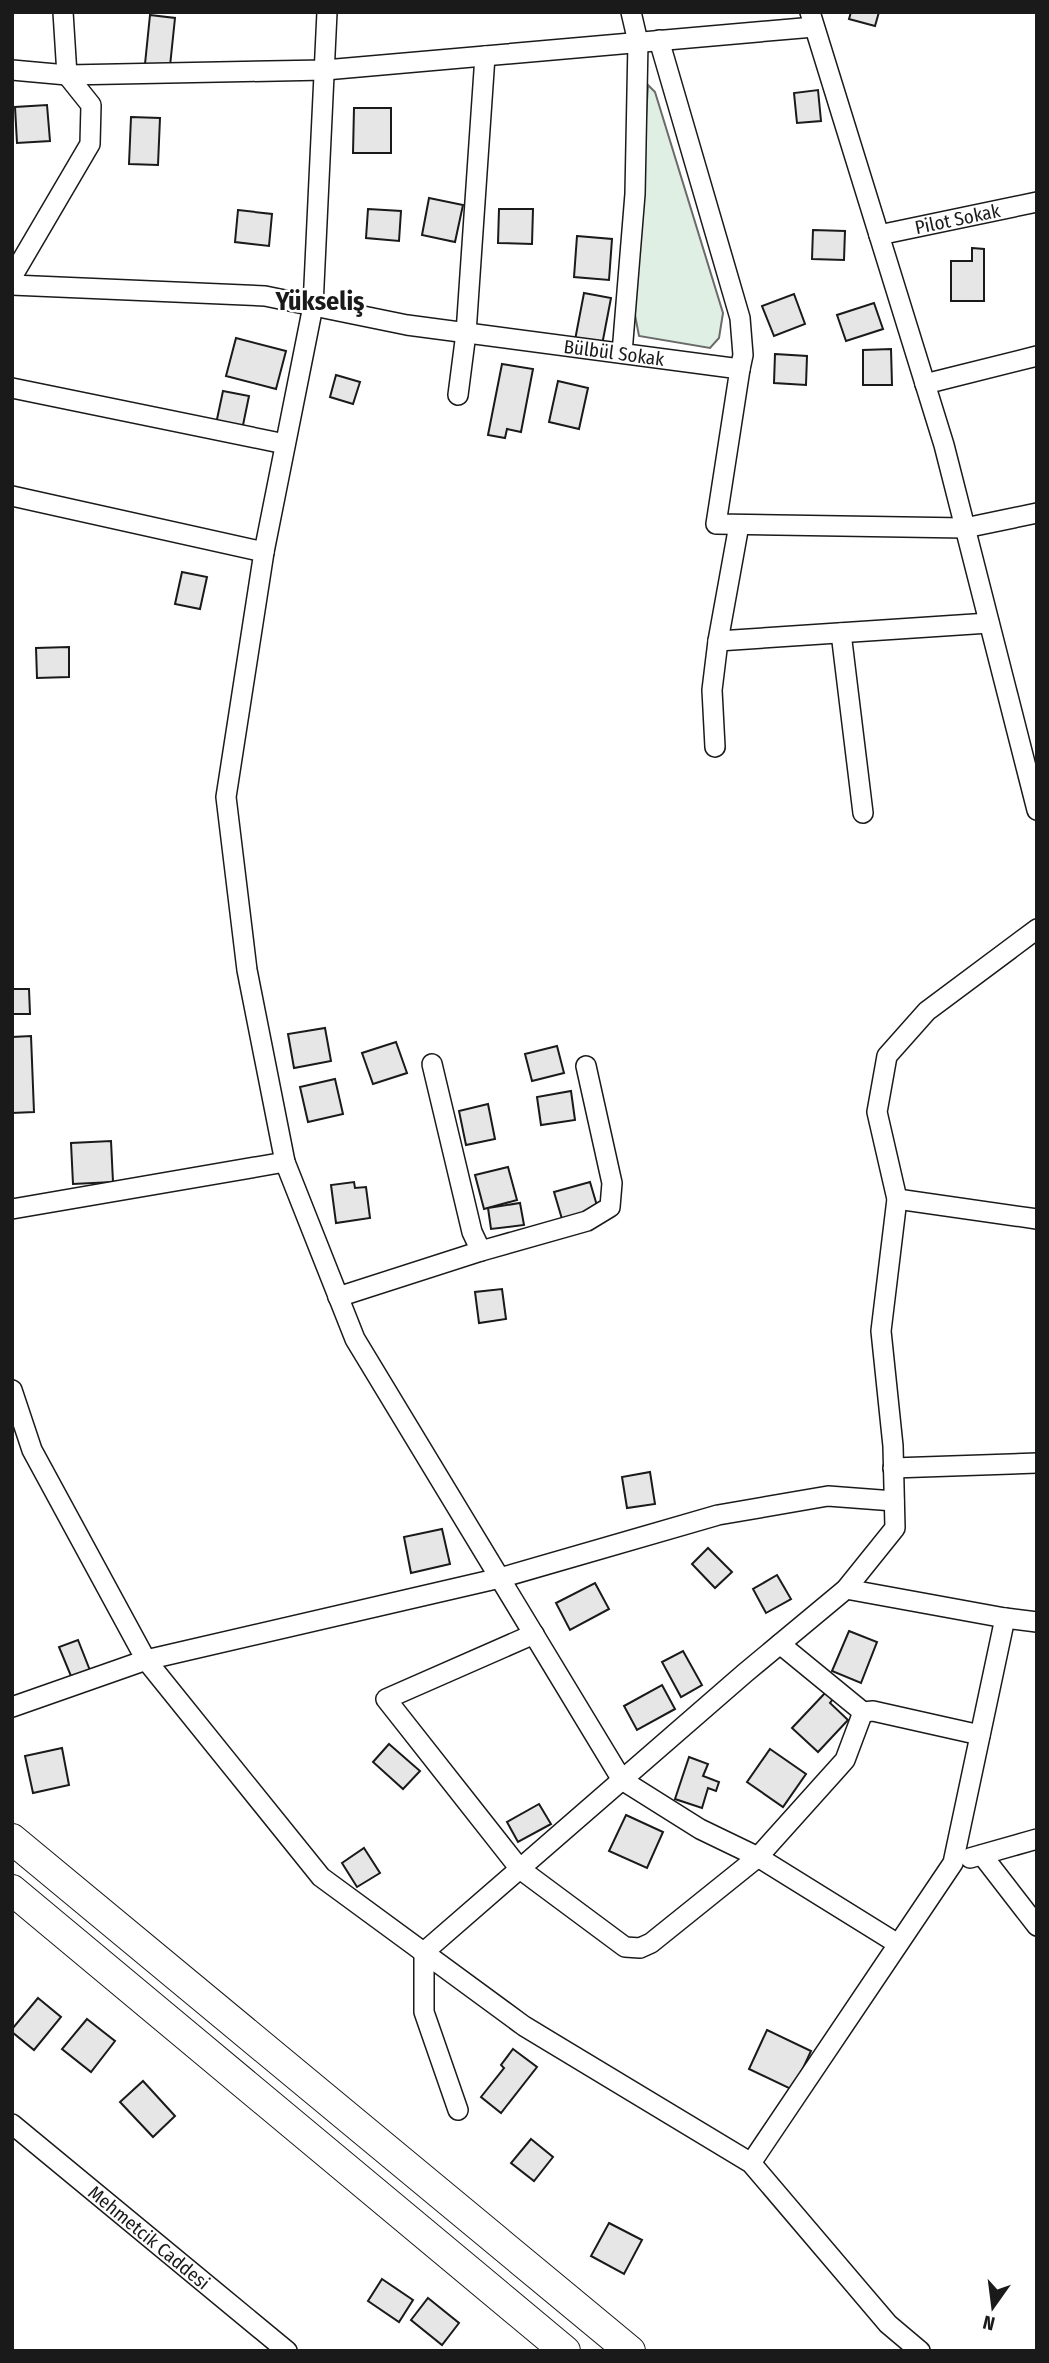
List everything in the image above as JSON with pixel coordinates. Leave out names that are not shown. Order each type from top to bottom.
[{"type":"highway","points":[[12,1839],[629,2351]]},
{"type":"highway","points":[[12,1890],[565,2351]]},
{"type":"street","points":[[12,276],[90,144],[91,106],[66,75],[62,12]]},
{"type":"street","points":[[327,12],[313,306],[264,552],[226,797],[247,970],[285,1162],[355,1339],[622,1780],[700,1829],[758,1857],[898,1944]]},
{"type":"street","points":[[622,353],[635,194],[638,43],[631,12]]},
{"type":"street","points":[[12,71],[66,75],[325,70],[638,43],[812,19],[944,445],[1037,810]]},
{"type":"street","points":[[659,40],[740,318],[743,355],[716,524],[965,528],[1037,513]]},
{"type":"street","points":[[458,395],[467,333],[485,56]]},
{"type":"street","name":"Pilot Sokak","points":[[879,235],[1037,202]]},
{"type":"street","name":"Bülbül Sokak","points":[[12,285],[265,296],[407,326],[740,369]]},
{"type":"street","points":[[925,384],[1037,356]]},
{"type":"street","points":[[12,388],[285,444]]},
{"type":"street","points":[[12,496],[264,552]]},
{"type":"street","points":[[715,747],[712,690],[739,525]]},
{"type":"street","points":[[718,641],[989,623]]},
{"type":"street","points":[[841,633],[863,813]]},
{"type":"street","points":[[458,2110],[424,2012],[424,1952],[846,1589],[895,1528],[893,1468],[881,1331],[897,1199],[877,1112],[887,1056],[927,1011],[1037,929]]},
{"type":"street","points":[[432,1064],[472,1232],[481,1251]]},
{"type":"street","points":[[338,1297],[481,1251],[587,1221],[610,1207],[612,1183],[586,1066]]},
{"type":"street","points":[[12,1209],[285,1162]]},
{"type":"street","points":[[897,1199],[1037,1219]]},
{"type":"street","points":[[12,1390],[22,1449],[146,1660],[321,1877],[524,2026],[751,2163],[888,2324],[920,2351]]},
{"type":"street","points":[[893,1468],[1037,1463]]},
{"type":"street","points":[[12,1707],[146,1660],[500,1578],[718,1515],[828,1496],[894,1501]]},
{"type":"street","points":[[846,1589],[1037,1622]]},
{"type":"street","points":[[751,2163],[953,1863],[1005,1618]]},
{"type":"street","points":[[534,1634],[386,1699],[520,1869],[625,1947],[640,1948],[651,1943],[758,1857],[845,1760],[863,1712]]},
{"type":"street","points":[[780,1644],[863,1712],[873,1711],[980,1735]]},
{"type":"street","points":[[953,1863],[1037,1839]]},
{"type":"street","points":[[982,1855],[1037,1926]]},
{"type":"street","name":"Mehmetcik Caddesi","points":[[12,2124],[287,2351]]},
{"type":"green space","points":[[648,85],[655,92],[723,313],[719,338],[710,348],[639,336],[634,310]]},
{"type":"building","points":[[851,12],[879,12],[875,26],[849,19]]},
{"type":"building","points":[[150,15],[175,18],[170,66],[145,64]]},
{"type":"building","points":[[818,90],[821,121],[797,123],[794,93]]},
{"type":"building","points":[[47,105],[50,141],[17,143],[15,107]]},
{"type":"building","points":[[354,108],[391,108],[391,153],[353,153]]},
{"type":"building","points":[[131,117],[160,118],[158,165],[129,164]]},
{"type":"building","points":[[429,198],[463,205],[455,242],[422,235]]},
{"type":"building","points":[[368,209],[401,211],[399,241],[366,238]]},
{"type":"building","points":[[499,209],[533,209],[532,244],[498,243]]},
{"type":"building","points":[[238,210],[272,214],[269,246],[235,242]]},
{"type":"building","points":[[813,230],[845,231],[844,260],[812,259]]},
{"type":"building","points":[[577,236],[612,239],[609,280],[574,277]]},
{"type":"building","points":[[972,248],[984,249],[984,301],[951,301],[951,261],[972,261]]},
{"type":"building","points":[[584,293],[611,298],[602,345],[575,340]]},
{"type":"building","points":[[794,294],[805,324],[774,336],[762,306]]},
{"type":"building","points":[[874,303],[883,329],[846,341],[837,315]]},
{"type":"building","points":[[236,338],[286,351],[276,389],[226,376]]},
{"type":"building","points":[[891,349],[892,385],[863,385],[863,350]]},
{"type":"building","points":[[775,354],[807,356],[806,385],[774,383]]},
{"type":"building","points":[[502,364],[533,369],[521,432],[507,429],[505,438],[488,435]]},
{"type":"building","points":[[336,375],[360,382],[353,404],[330,397]]},
{"type":"building","points":[[558,381],[588,388],[579,429],[549,422]]},
{"type":"building","points":[[223,391],[249,396],[242,430],[216,424]]},
{"type":"building","points":[[182,572],[207,577],[200,609],[175,604]]},
{"type":"building","points":[[69,647],[69,677],[37,678],[36,648]]},
{"type":"building","points":[[12,989],[29,989],[30,1014],[12,1014]]},
{"type":"building","points":[[325,1028],[331,1061],[294,1068],[288,1034]]},
{"type":"building","points":[[31,1036],[34,1112],[12,1113],[12,1037]]},
{"type":"building","points":[[396,1042],[407,1073],[373,1084],[362,1053]]},
{"type":"building","points":[[557,1046],[564,1073],[532,1081],[525,1054]]},
{"type":"building","points":[[335,1079],[343,1114],[308,1122],[300,1087]]},
{"type":"building","points":[[571,1091],[575,1120],[541,1125],[537,1097]]},
{"type":"building","points":[[488,1104],[495,1139],[466,1145],[459,1111]]},
{"type":"building","points":[[111,1141],[113,1182],[73,1184],[71,1143]]},
{"type":"building","points":[[508,1167],[517,1200],[484,1209],[475,1175]]},
{"type":"building","points":[[354,1182],[355,1188],[366,1187],[370,1218],[336,1223],[331,1185]]},
{"type":"building","points":[[590,1182],[598,1209],[562,1219],[554,1192]]},
{"type":"building","points":[[520,1203],[524,1225],[491,1229],[488,1208]]},
{"type":"building","points":[[502,1289],[506,1319],[479,1323],[475,1292]]},
{"type":"building","points":[[650,1472],[655,1504],[627,1508],[622,1477]]},
{"type":"building","points":[[442,1529],[450,1564],[411,1573],[404,1537]]},
{"type":"building","points":[[708,1548],[732,1572],[715,1588],[692,1564]]},
{"type":"building","points":[[777,1575],[791,1599],[766,1613],[753,1589]]},
{"type":"building","points":[[595,1583],[609,1609],[570,1630],[556,1603]]},
{"type":"building","points":[[849,1631],[877,1642],[861,1683],[832,1671]]},
{"type":"building","points":[[78,1640],[91,1673],[73,1681],[59,1647]]},
{"type":"building","points":[[683,1651],[702,1685],[681,1697],[662,1662]]},
{"type":"building","points":[[662,1685],[675,1709],[637,1730],[624,1706]]},
{"type":"building","points":[[826,1692],[833,1699],[830,1703],[848,1720],[818,1752],[792,1728]]},
{"type":"building","points":[[389,1744],[420,1771],[403,1789],[373,1762]]},
{"type":"building","points":[[62,1748],[69,1785],[33,1793],[25,1756]]},
{"type":"building","points":[[770,1749],[806,1774],[783,1807],[747,1782]]},
{"type":"building","points":[[689,1757],[708,1764],[703,1776],[719,1782],[716,1791],[708,1788],[702,1808],[675,1799]]},
{"type":"building","points":[[539,1804],[551,1824],[518,1842],[507,1822]]},
{"type":"building","points":[[626,1815],[663,1832],[647,1868],[609,1851]]},
{"type":"building","points":[[364,1848],[380,1873],[357,1887],[342,1863]]},
{"type":"building","points":[[38,1998],[61,2017],[34,2050],[12,2032],[12,2029]]},
{"type":"building","points":[[87,2019],[115,2041],[91,2072],[62,2049]]},
{"type":"building","points":[[767,2030],[811,2051],[793,2090],[749,2069]]},
{"type":"building","points":[[513,2049],[537,2067],[501,2113],[481,2097],[504,2068],[501,2065]]},
{"type":"building","points":[[143,2081],[175,2116],[153,2137],[120,2102]]},
{"type":"building","points":[[531,2139],[553,2157],[534,2181],[511,2163]]},
{"type":"building","points":[[609,2223],[642,2240],[624,2274],[591,2256]]},
{"type":"building","points":[[382,2279],[413,2300],[399,2322],[368,2301]]},
{"type":"building","points":[[428,2298],[459,2323],[442,2345],[411,2320]]},
{"type":"district","name":"Yükseliş","points":[[320,301]]}]
